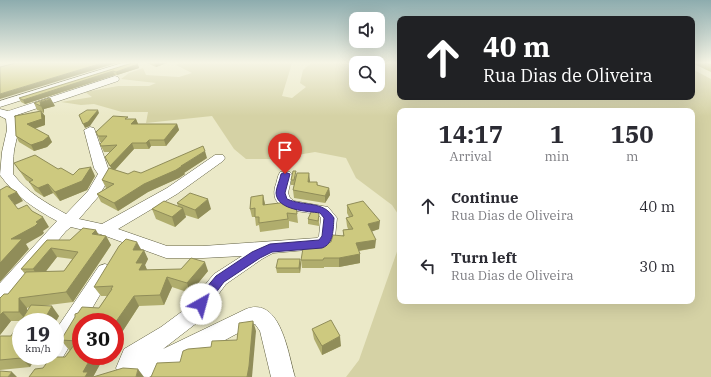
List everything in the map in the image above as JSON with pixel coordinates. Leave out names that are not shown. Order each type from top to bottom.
[{"type":"street","points":[[2,110],[79,81]]},
{"type":"street","points":[[2,110],[109,81]]},
{"type":"street","points":[[2,110],[11,119],[14,133],[9,146],[6,164],[6,174],[10,181],[44,208],[68,221],[104,230],[119,248],[166,252],[204,252],[322,244],[327,237],[329,218],[323,210],[297,206],[283,201],[280,193],[285,174]]},
{"type":"street","points":[[0,296],[60,227],[68,221],[98,188],[104,178],[105,174],[101,168],[95,133]]},
{"type":"street","points":[[104,230],[172,192],[219,158]]},
{"type":"street","points":[[64,336],[119,248]]},
{"type":"street","points":[[270,248],[256,255],[220,279],[191,316],[168,334],[132,356],[127,368],[135,372],[191,347],[253,315],[261,316],[270,328],[283,377]]},
{"type":"shaded area","points":[[135,81],[287,81],[282,96],[292,98],[306,87],[300,83],[301,81],[349,81],[349,92],[385,92],[385,81],[397,81],[397,100],[695,100],[695,81],[711,81],[711,377],[346,377],[359,360],[397,252],[397,304],[695,304],[695,108],[397,108],[397,212],[392,205],[356,178],[346,158],[315,152],[274,159],[246,159],[234,149],[212,116],[146,123],[148,112],[122,112],[94,104],[81,105],[61,102],[92,97],[85,92],[118,86],[149,86],[156,83]]},
{"type":"building","points":[[0,81],[44,81],[0,94]]},
{"type":"building","points":[[75,81],[83,81],[23,100],[19,98]]},
{"type":"building","points":[[49,98],[51,99],[40,102],[41,106],[34,103]]},
{"type":"building","points":[[87,110],[98,110],[88,122],[83,124],[79,115]]},
{"type":"building","points":[[41,111],[42,119],[27,124],[49,136],[43,141],[31,145],[16,136],[15,116]]},
{"type":"building","points":[[113,116],[128,117],[125,119],[136,119],[131,124],[177,124],[164,140],[149,140],[146,143],[132,143],[110,166],[105,157],[117,145],[101,146],[100,144],[107,136],[98,136],[96,132]]},
{"type":"building","points":[[203,146],[205,151],[176,170],[144,184],[114,203],[97,194],[114,184],[102,180],[109,168],[128,174],[134,171],[141,173]]},
{"type":"building","points":[[35,155],[58,169],[61,168],[73,175],[79,169],[91,167],[82,181],[55,192],[48,184],[38,188],[29,182],[33,180],[20,171],[14,163]]},
{"type":"building","points":[[293,171],[296,171],[294,180],[291,180]]},
{"type":"building","points":[[297,173],[309,173],[308,182],[317,182],[317,185],[329,188],[325,196],[293,190]]},
{"type":"building","points":[[7,186],[17,192],[8,196],[18,209],[27,205],[32,211],[43,217],[36,222],[38,223],[35,226],[11,239],[22,239],[0,263],[0,190]]},
{"type":"building","points":[[190,193],[208,199],[195,210],[177,203]]},
{"type":"building","points":[[263,195],[263,205],[288,202],[296,204],[297,214],[287,213],[288,219],[259,223],[259,217],[255,217],[255,208],[250,209],[251,197]]},
{"type":"building","points":[[164,201],[183,208],[172,217],[152,209]]},
{"type":"building","points":[[363,201],[380,221],[368,224],[376,240],[356,243],[360,254],[339,258],[324,258],[323,260],[301,260],[304,243],[331,242],[333,235],[344,236],[343,230],[353,229],[346,218],[353,216],[347,205]]},
{"type":"building","points":[[312,210],[317,211],[319,214],[318,221],[308,219]]},
{"type":"building","points":[[83,228],[96,230],[92,234],[106,236],[66,292],[19,298],[19,312],[3,312],[0,315],[0,298],[4,294],[8,294],[26,272],[64,271],[78,252],[51,248],[33,269],[21,269],[47,240],[70,240]]},
{"type":"building","points":[[126,239],[137,242],[133,250],[144,250],[136,263],[143,263],[139,270],[181,269],[191,258],[205,262],[187,283],[167,277],[160,295],[134,296],[122,313],[78,313],[82,307],[99,308],[112,289],[113,286],[94,287],[119,246]]},
{"type":"building","points":[[278,259],[300,259],[299,268],[276,268]]},
{"type":"building","points":[[31,305],[52,306],[48,313],[26,313]]},
{"type":"building","points":[[331,320],[340,336],[322,346],[312,329]]},
{"type":"building","points":[[253,321],[247,377],[151,377],[157,363],[180,362],[183,351],[188,349],[211,347],[212,341],[237,340],[239,323]]},
{"type":"building","points":[[72,322],[72,341],[64,340],[64,335]]},
{"type":"building","points":[[12,334],[12,359],[0,360],[0,336],[11,336]]},
{"type":"building","points":[[72,348],[72,365],[87,365],[83,372],[88,372],[85,377],[29,377],[35,369],[43,368],[45,365],[64,365],[65,357]]},
{"type":"building","points":[[123,368],[138,369],[136,377],[93,377]]},
{"type":"building","points":[[0,371],[12,372],[8,377],[0,377]]},
{"type":"route","points":[[201,304],[220,279],[256,255],[270,248],[322,244],[327,237],[329,218],[323,210],[291,205],[283,201],[280,193],[285,174]]}]
